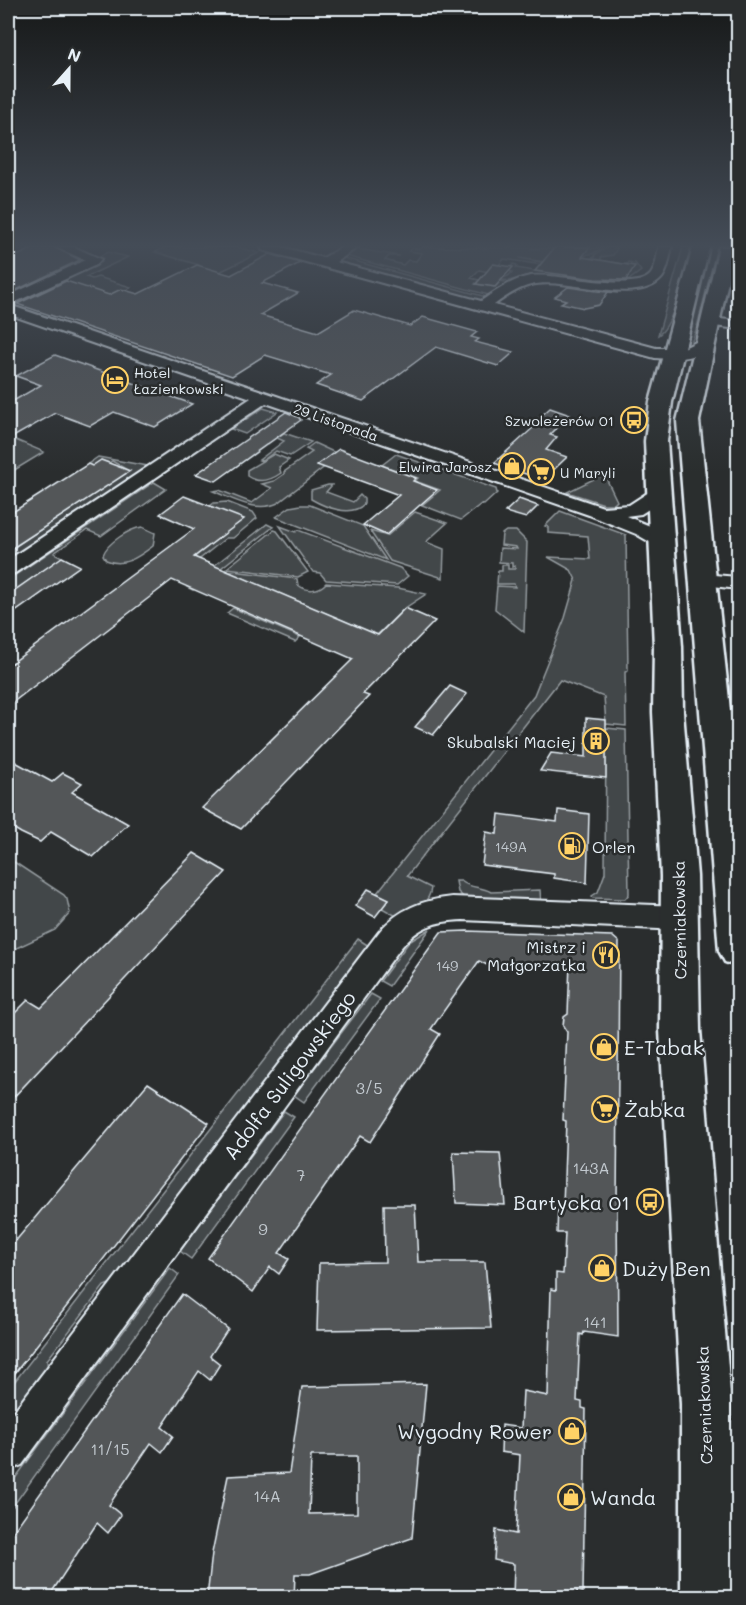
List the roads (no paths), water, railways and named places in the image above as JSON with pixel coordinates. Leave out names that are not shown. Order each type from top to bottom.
[{"type":"main road","name":"Czerniakowska","points":[[681,322],[657,419],[680,918],[680,1030],[706,1404],[709,1598]]},
{"type":"main road","points":[[711,322],[688,421],[702,580],[734,869],[738,951]]},
{"type":"street","name":"29 Listopada","points":[[46,322],[596,511],[643,530],[662,541]]},
{"type":"street","points":[[545,322],[648,347],[699,372]]},
{"type":"street","points":[[711,322],[738,325]]},
{"type":"street","points":[[648,347],[679,329]]},
{"type":"street","points":[[648,347],[660,364],[695,350],[706,342]]},
{"type":"street","points":[[8,569],[264,397]]},
{"type":"street","points":[[596,511],[626,512],[645,504],[659,494]]},
{"type":"street","points":[[702,580],[738,583]]},
{"type":"street","name":"Adolfa Suligowskiego","points":[[8,1450],[389,941],[408,922],[419,916],[452,909],[579,912],[680,918]]},
{"type":"street","points":[[706,1404],[738,1517]]},
{"type":"place","name":"Hotel Łazienkowski","points":[[115,380]]},
{"type":"place","name":"Szwoleżerów 01","points":[[634,420]]},
{"type":"place","name":"Elwira Jarosz","points":[[512,466]]},
{"type":"place","name":"U Maryli","points":[[541,472]]},
{"type":"place","name":"Skubalski Maciej","points":[[596,741]]},
{"type":"place","name":"Orlen","points":[[572,846]]},
{"type":"place","name":"Mistrz i Małgorzatka","points":[[606,955]]},
{"type":"place","name":"E-Tabak","points":[[604,1047]]},
{"type":"place","name":"Żabka","points":[[605,1109]]},
{"type":"place","name":"Bartycka 01","points":[[650,1202]]},
{"type":"place","name":"Duży Ben","points":[[602,1268]]},
{"type":"place","name":"Wygodny Rower","points":[[572,1431]]},
{"type":"place","name":"Wanda","points":[[571,1497]]}]
